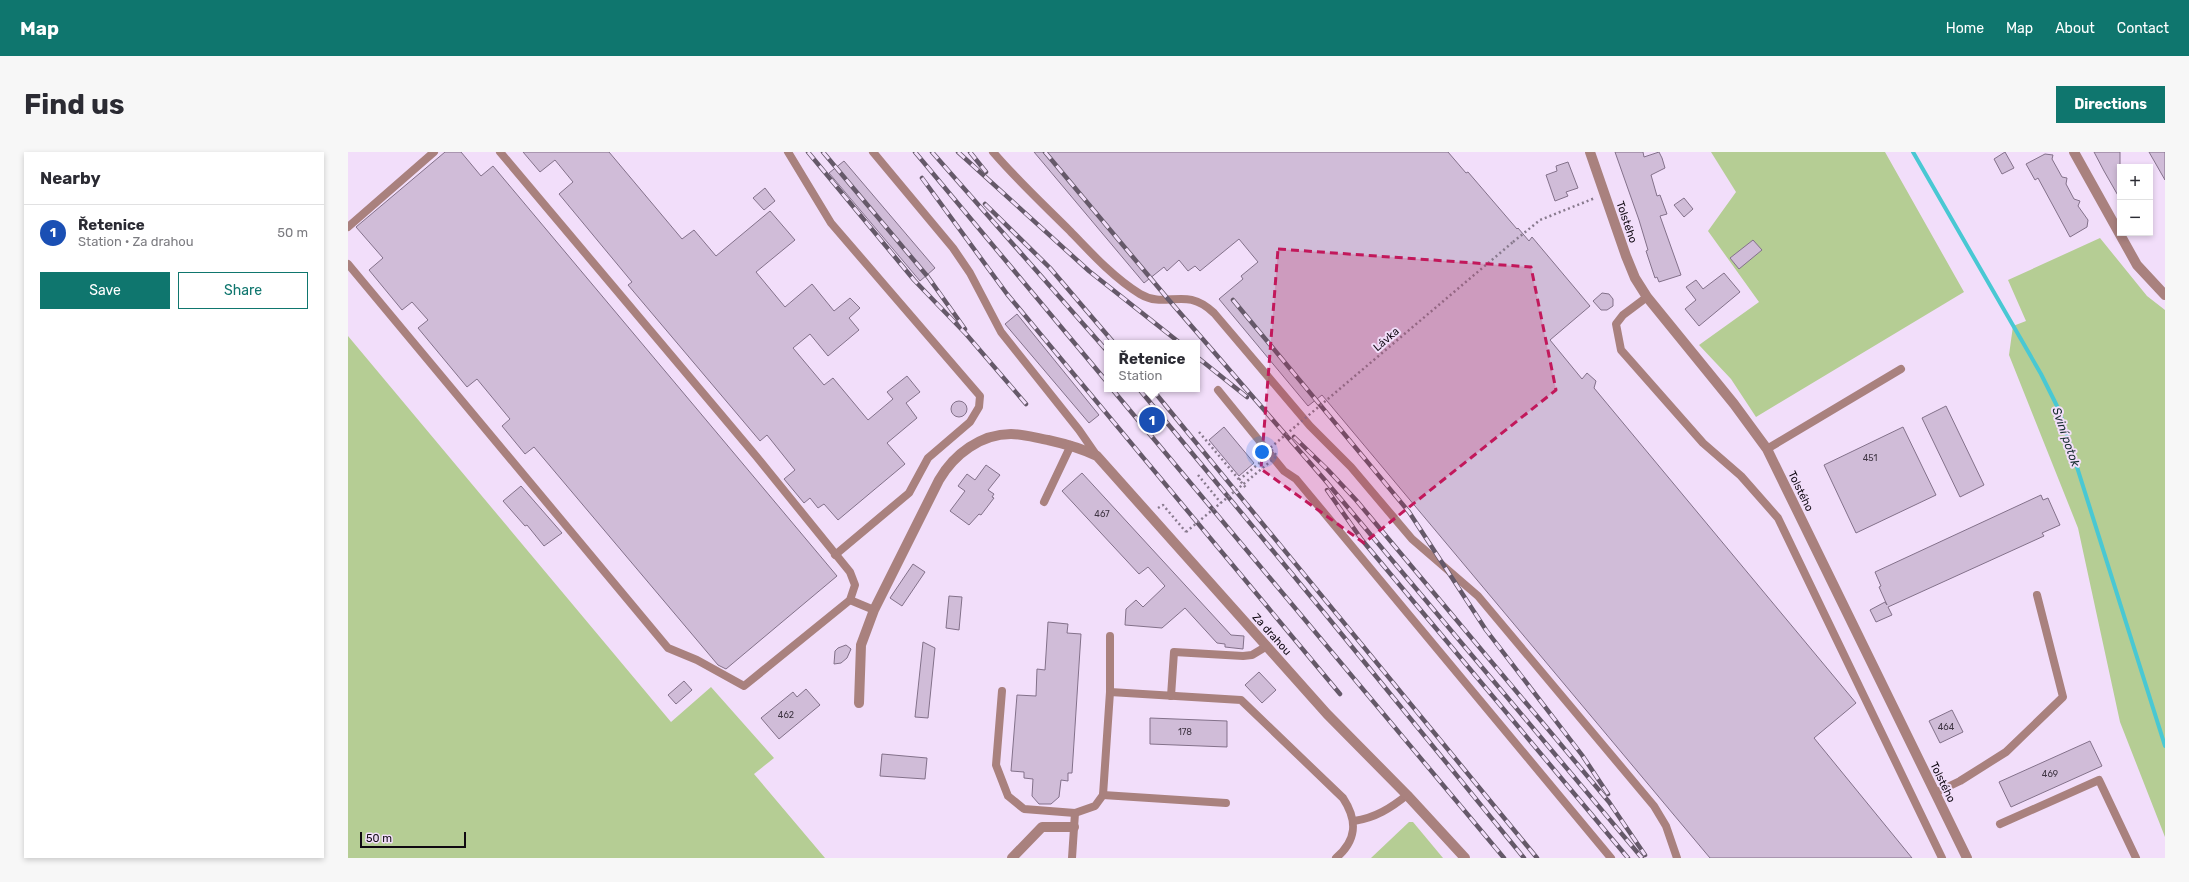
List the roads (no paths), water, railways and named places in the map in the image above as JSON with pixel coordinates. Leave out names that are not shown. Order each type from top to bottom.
[{"type":"street","name":"Tolstého","points":[[1590,152],[1604,195],[1635,278],[1647,297],[1734,404],[1767,449],[1967,858]]},
{"type":"street","points":[[2074,152],[2137,265],[2165,295]]},
{"type":"street","points":[[859,703],[861,645],[874,610],[939,480],[952,462],[963,452],[985,439],[1012,434],[1080,447],[1097,456]]},
{"type":"street","name":"Za drahou","points":[[1097,456],[1327,714],[1407,795],[1465,858]]},
{"type":"street","points":[[1012,858],[1042,827],[1074,827]]},
{"type":"lane","points":[[348,227],[434,152]]},
{"type":"lane","points":[[348,264],[668,648],[704,664],[744,686],[850,600],[855,585],[850,572],[756,456],[500,152]]},
{"type":"lane","points":[[788,152],[831,223],[980,396],[979,408],[970,422],[928,458],[909,493],[835,555]]},
{"type":"lane","points":[[873,152],[953,248],[970,273],[1001,332],[1080,430],[1097,456]]},
{"type":"lane","points":[[993,152],[1027,190],[1100,262],[1139,293],[1155,299],[1194,299],[1214,313],[1310,426],[1351,467],[1412,539],[1482,601],[1654,806],[1666,826],[1677,858]]},
{"type":"lane","points":[[1647,297],[1623,315],[1616,324],[1621,350],[1703,443],[1741,476],[1778,518],[1942,858]]},
{"type":"lane","points":[[1767,449],[1901,369]]},
{"type":"lane","points":[[1218,390],[1270,451],[1284,471],[1296,479],[1611,858]]},
{"type":"lane","points":[[1044,502],[1071,445]]},
{"type":"lane","points":[[1935,793],[1960,781],[2006,752],[2062,697],[2037,595]]},
{"type":"lane","points":[[850,600],[874,610]]},
{"type":"lane","points":[[1002,691],[996,765],[1008,796],[1024,809],[1075,813],[1095,806],[1103,795],[1110,692],[1110,636]]},
{"type":"lane","points":[[1171,696],[1174,652],[1243,656],[1252,655],[1267,646]]},
{"type":"lane","points":[[1110,692],[1241,700],[1343,798],[1354,821],[1353,834],[1345,850],[1336,858]]},
{"type":"lane","points":[[2000,824],[2099,780],[2136,858]]},
{"type":"lane","points":[[1103,795],[1226,803]]},
{"type":"lane","points":[[1354,821],[1369,819],[1394,806],[1407,795]]},
{"type":"lane","points":[[1072,858],[1075,813]]},
{"type":"waterway","name":"Sviní potok","points":[[1913,152],[2041,374],[2059,410],[2165,746]]},
{"type":"railway","points":[[808,152],[914,280],[966,334],[1026,404]]},
{"type":"railway","points":[[823,152],[928,277],[965,329]]},
{"type":"railway","points":[[915,152],[1104,378]]},
{"type":"railway","points":[[932,152],[1104,348]]},
{"type":"railway","points":[[958,152],[1089,271],[1176,340]]},
{"type":"railway","points":[[970,152],[986,172]]},
{"type":"railway","points":[[1045,152],[1168,299],[1324,479],[1642,858]]},
{"type":"railway","points":[[922,178],[1007,294],[1340,694]]},
{"type":"railway","points":[[985,204],[1050,268],[1111,340]]},
{"type":"railway","points":[[1233,300],[1409,512],[1486,630],[1582,755],[1608,794]]},
{"type":"railway","points":[[1200,359],[1247,397]]},
{"type":"railway","points":[[1115,392],[1504,858]]},
{"type":"railway","points":[[1141,392],[1524,858]]},
{"type":"railway","points":[[1154,392],[1537,858]]},
{"type":"railway","points":[[1294,437],[1356,500],[1609,802],[1645,855]]},
{"type":"railway","points":[[1327,490],[1362,540],[1628,858]]},
{"type":"place","name":"Řetenice","points":[[1152,420]]}]
